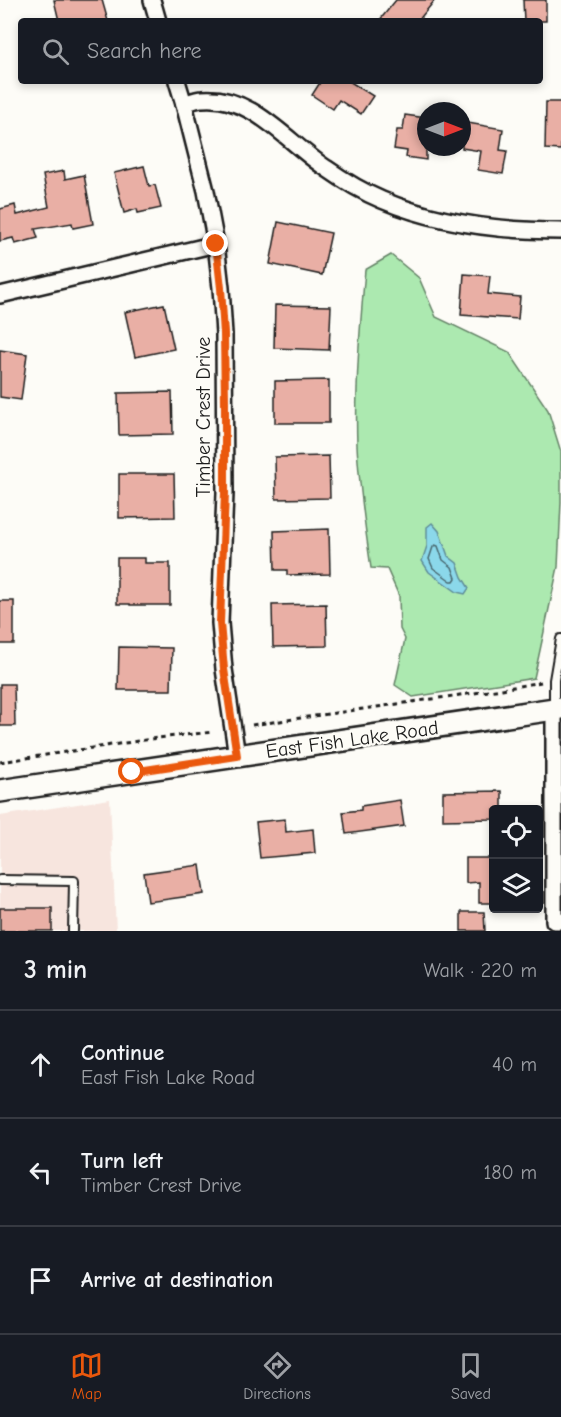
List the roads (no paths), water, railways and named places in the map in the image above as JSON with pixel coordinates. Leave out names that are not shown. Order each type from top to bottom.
[{"type":"street","points":[[152,0],[157,18]]},
{"type":"street","name":"Timber Crest Drive","points":[[178,84],[206,191],[216,244],[223,311],[225,493],[220,623],[224,669],[237,756]]},
{"type":"street","points":[[184,104],[200,99],[222,99],[239,105],[265,120],[326,168],[381,199],[405,208],[482,227],[525,231],[561,231]]},
{"type":"street","points":[[0,295],[216,244]]},
{"type":"street","points":[[558,709],[554,921],[561,921]]},
{"type":"street","name":"East Fish Lake Road","points":[[0,791],[558,709]]},
{"type":"lane","points":[[558,709],[554,680],[561,639]]},
{"type":"lane","points":[[0,880],[74,881],[73,931]]},
{"type":"water","points":[[432,523],[439,531],[448,556],[457,563],[469,588],[465,594],[457,592],[429,572],[422,561],[427,546],[427,527]]}]
